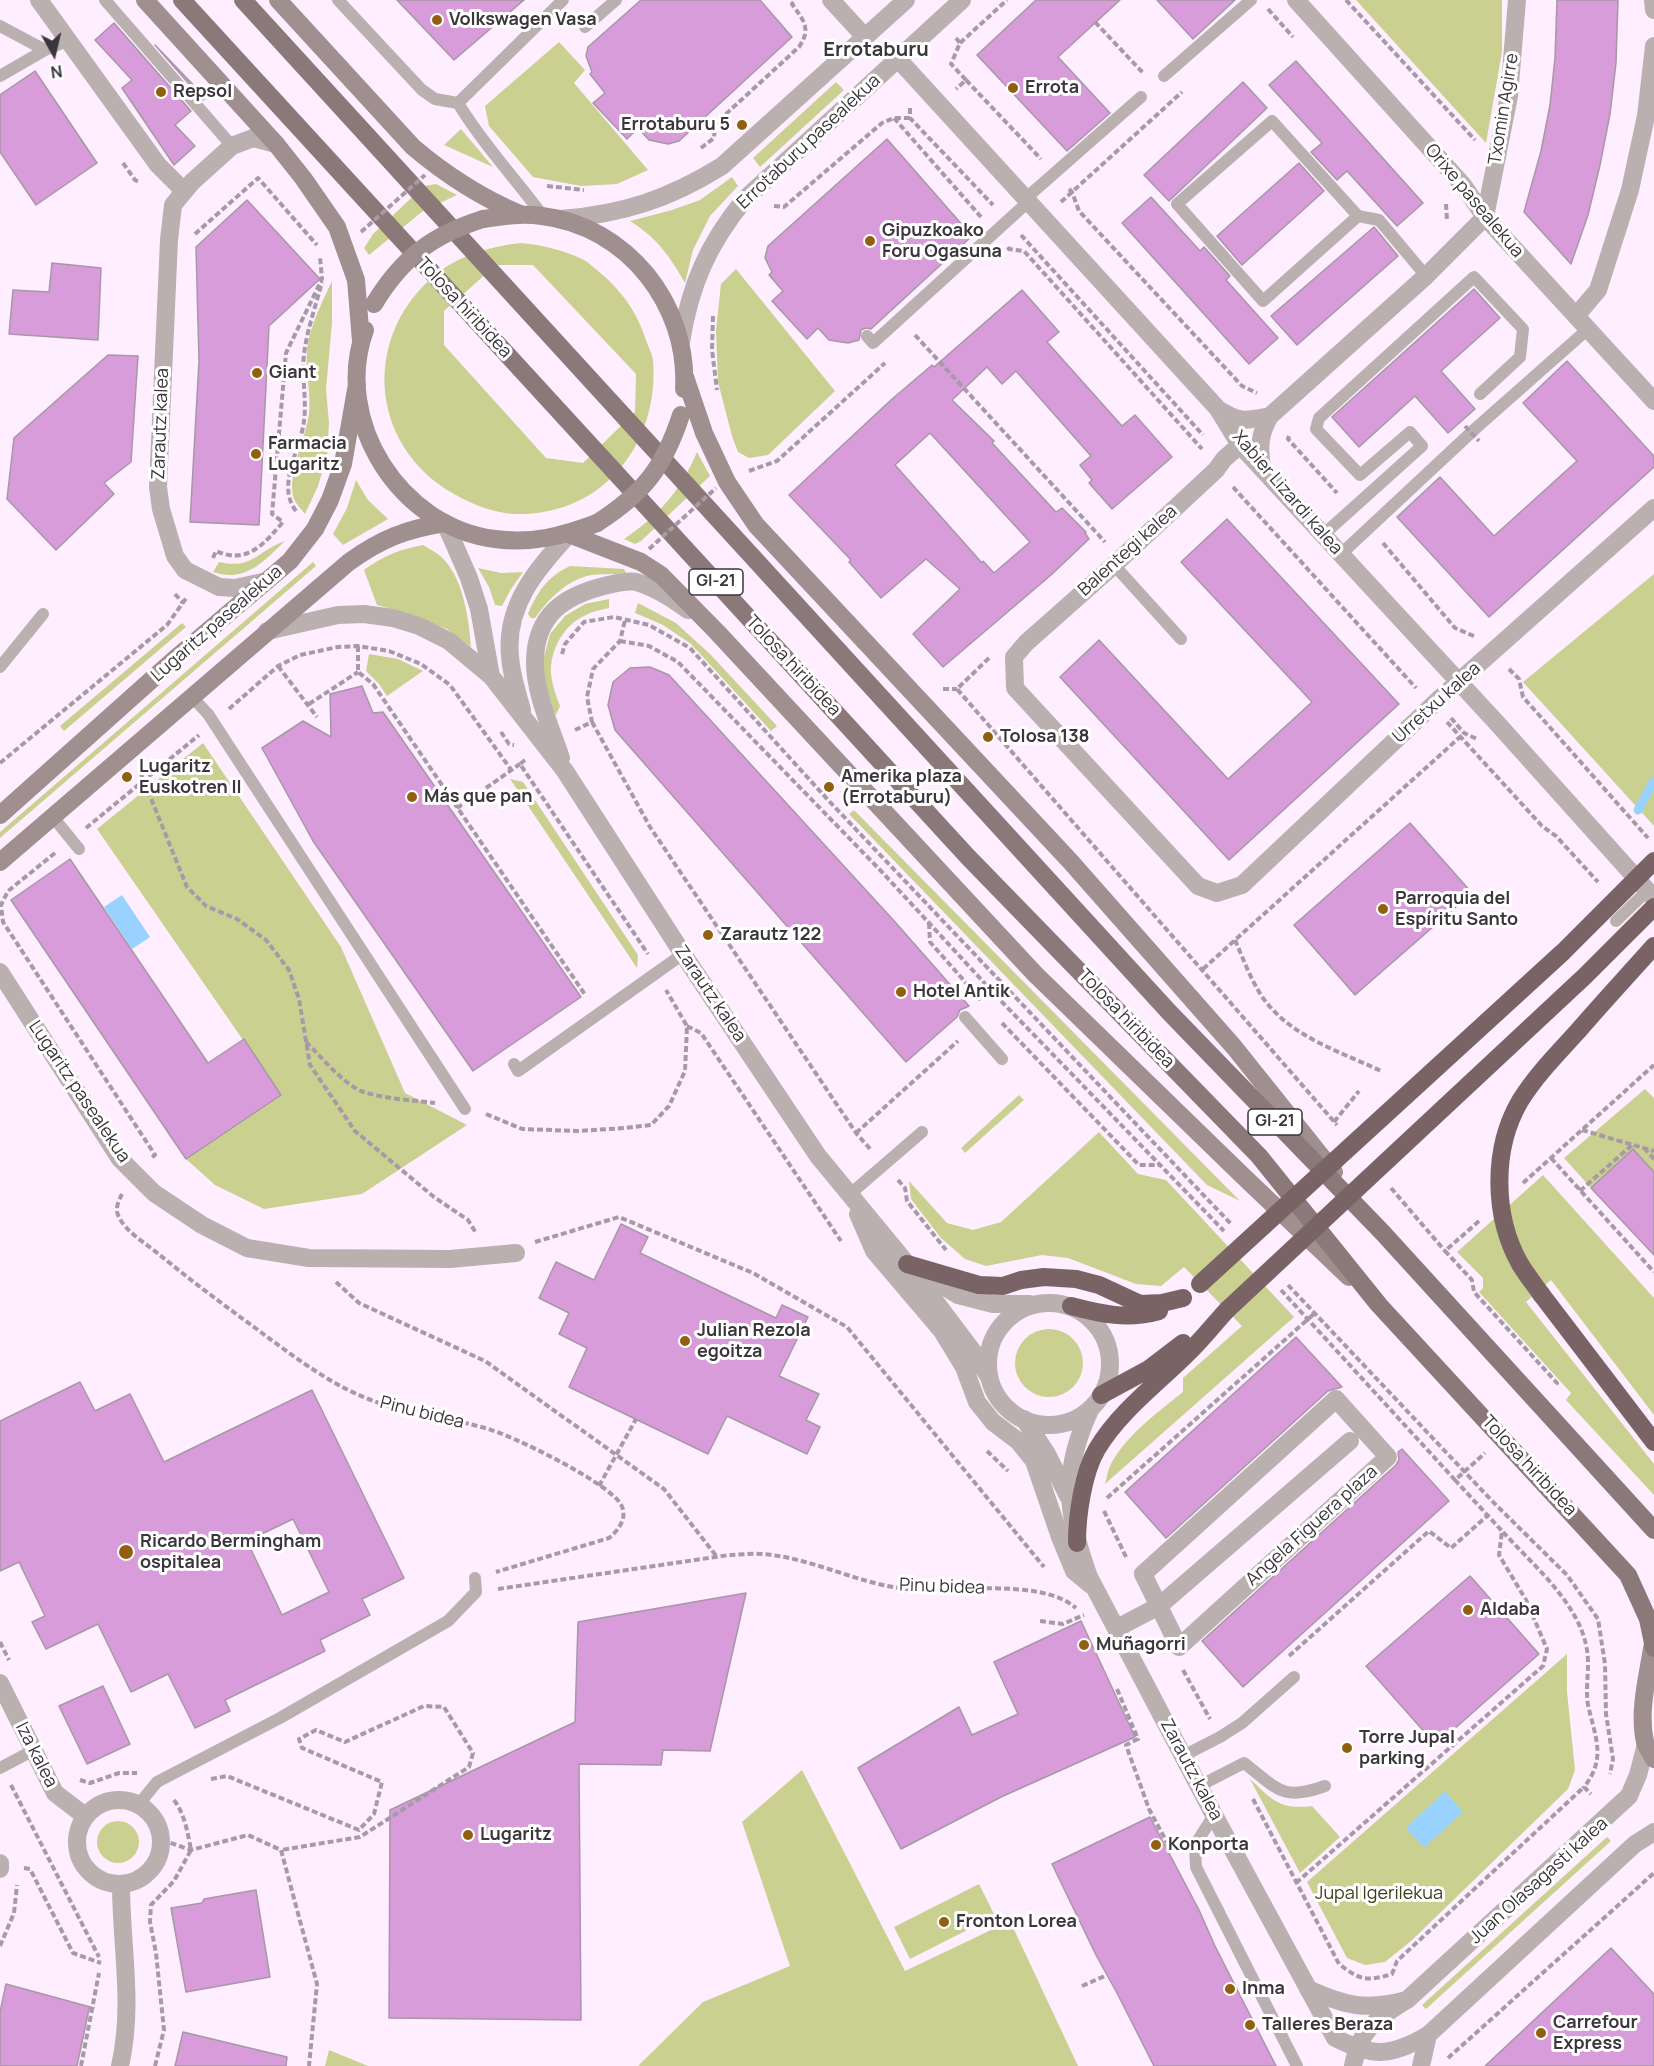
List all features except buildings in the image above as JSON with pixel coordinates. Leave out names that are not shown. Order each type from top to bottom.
[{"type":"highway","points":[[1071,1306],[1106,1315],[1142,1316],[1161,1310],[1183,1298],[1563,952],[1654,861]]},
{"type":"highway","points":[[1077,1543],[1077,1518],[1082,1492],[1096,1451],[1113,1425],[1194,1347],[1227,1310],[1576,984],[1652,898]]},
{"type":"highway","points":[[1654,946],[1542,1070],[1520,1102],[1507,1132],[1500,1177],[1501,1204],[1505,1223],[1520,1263],[1654,1442]]},
{"type":"highway","points":[[907,1263],[979,1285],[1003,1286],[1021,1280],[1044,1277],[1076,1279],[1099,1285],[1140,1304],[1162,1303],[1183,1298]]},
{"type":"highway","points":[[1095,1403],[1149,1370],[1227,1310]]},
{"type":"main road","points":[[145,0],[276,144],[337,227],[356,280],[361,341]]},
{"type":"main road","name":"Tolosa hiribidea","points":[[182,0],[968,857],[1259,1156],[1378,1305]]},
{"type":"main road","name":"Tolosa hiribidea","points":[[243,0],[1160,1003],[1382,1232],[1654,1530]]},
{"type":"main road","points":[[278,0],[413,147],[464,186],[492,202],[521,214]]},
{"type":"main road","points":[[521,214],[543,216],[561,219],[608,240],[629,255],[647,273],[662,294],[681,342],[685,377],[681,415],[672,442],[659,466],[642,489],[621,508],[597,523],[544,540],[493,539],[468,533],[424,510],[405,494],[384,469],[366,432],[359,408],[357,363],[361,341],[374,304],[394,275],[419,249],[460,226],[483,219],[521,214]]},
{"type":"main road","name":"Tolosa hiribidea","points":[[685,377],[704,433],[727,482],[756,525],[1070,861],[1234,1047],[1382,1232]]},
{"type":"main road","name":"Lugaritz pasealekua","points":[[0,815],[177,657],[290,561],[315,529],[330,500],[343,464],[357,384]]},
{"type":"main road","points":[[0,862],[349,562],[371,546],[396,534],[445,523]]},
{"type":"main road","name":"Tolosa hiribidea","points":[[568,534],[641,562],[661,576],[717,632],[1035,974],[1378,1305],[1628,1575],[1648,1619],[1654,1644],[1644,1695],[1650,1752]]},
{"type":"street","points":[[831,0],[865,37]]},
{"type":"street","points":[[561,219],[617,212],[645,205],[697,182],[733,157],[906,0]]},
{"type":"street","name":"Errotaburu pasealekua","points":[[681,342],[692,289],[714,241],[728,219],[745,199],[962,0]]},
{"type":"street","name":"Orixe pasealekua","points":[[1296,0],[1463,185],[1485,217],[1654,401]]},
{"type":"street","name":"Txomin Agirre","points":[[1485,217],[1509,96],[1517,0]]},
{"type":"street","points":[[1653,0],[1654,9]]},
{"type":"street","points":[[42,3],[158,165],[183,190]]},
{"type":"street","points":[[1582,322],[1598,290],[1630,190],[1646,116],[1654,46]]},
{"type":"street","name":"Xabier Lizardi kalea","points":[[898,59],[1218,409],[1240,445],[1459,683],[1652,898]]},
{"type":"street","name":"Zarautz kalea","points":[[267,581],[235,588],[219,587],[185,570],[175,556],[161,509],[158,487],[169,240],[173,205],[183,190],[232,146],[253,138],[276,144]]},
{"type":"street","points":[[1262,468],[1259,445],[1262,429],[1270,417],[1426,276],[1485,217]]},
{"type":"street","points":[[1218,409],[1234,419],[1270,417]]},
{"type":"street","name":"Balentegi kalea","points":[[1014,657],[1216,470],[1224,459],[1240,445]]},
{"type":"street","name":"Urretxu kalea","points":[[1014,657],[1015,688],[1198,886],[1217,893],[1242,885],[1432,706],[1654,507]]},
{"type":"street","points":[[445,523],[469,578],[479,609],[491,676]]},
{"type":"street","points":[[524,718],[510,656],[512,618],[538,567],[568,534]]},
{"type":"street","points":[[566,771],[537,684],[535,659],[540,633],[549,617],[563,601],[582,591],[611,584],[634,582],[669,596],[717,632]]},
{"type":"street","name":"Zarautz kalea","points":[[267,631],[338,615],[364,614],[393,618],[419,626],[450,641],[491,676],[566,771],[683,954],[818,1156],[907,1263],[974,1353],[989,1377]]},
{"type":"street","name":"Lugaritz pasealekua","points":[[0,972],[120,1159],[154,1193],[202,1225],[247,1248],[309,1258],[450,1259],[516,1253]]},
{"type":"street","points":[[849,1195],[874,1251],[942,1331],[964,1367],[977,1402],[993,1422],[1018,1441],[1034,1461],[1074,1571],[1095,1587]]},
{"type":"street","name":"Zarautz kalea","points":[[907,1263],[958,1295],[993,1304],[1036,1304]]},
{"type":"street","points":[[1054,1303],[1071,1306],[1087,1315],[1099,1328],[1107,1344],[1111,1362],[1108,1379],[1095,1403],[1075,1419],[1058,1424],[1041,1424],[1024,1419],[1008,1408],[996,1394],[989,1377],[988,1358],[993,1339],[1003,1323],[1018,1311],[1036,1304],[1054,1303]]},
{"type":"street","name":"Angela Figuera plaza","points":[[1336,1399],[1388,1457],[1179,1647],[1159,1606],[1143,1574],[1336,1399]]},
{"type":"street","name":"Zarautz kalea","points":[[1095,1403],[1080,1431],[1071,1461],[1069,1498],[1077,1543],[1095,1587],[1183,1756],[1335,2038]]},
{"type":"street","name":"Zarautz kalea","points":[[1024,1419],[1047,1454],[1069,1498]]},
{"type":"street","points":[[1117,1628],[1159,1606],[1350,1441]]},
{"type":"street","name":"Iza kalea","points":[[0,1683],[55,1793],[85,1816]]},
{"type":"street","name":"Juan Olasagasti kalea","points":[[1353,2060],[1361,2038],[1377,2019],[1407,2000],[1629,1796],[1650,1752]]},
{"type":"street","points":[[119,1799],[139,1804],[151,1813],[158,1825],[162,1840],[160,1855],[144,1877],[129,1884],[112,1884],[100,1880],[82,1864],[77,1850],[77,1836],[85,1816],[95,1806],[106,1801],[119,1799]]},
{"type":"street","name":"Juan Olasagasti kalea","points":[[1353,2060],[1406,2048],[1428,2035],[1635,1844],[1654,1832]]},
{"type":"street","points":[[0,1863],[0,1869]]},
{"type":"street","points":[[120,2066],[126,2040],[128,1986],[121,1925],[121,1884]]},
{"type":"street","points":[[1308,1989],[1337,2002],[1366,2007],[1407,2000]]},
{"type":"street","points":[[1420,2066],[1428,2035]]},
{"type":"street","name":"Juan Olasagasti kalea","points":[[1335,2038],[1353,2060]]},
{"type":"lane","points":[[105,0],[232,146]]},
{"type":"lane","points":[[338,0],[422,90],[435,99],[458,103],[470,122],[543,216]]},
{"type":"lane","points":[[458,103],[563,0]]},
{"type":"lane","points":[[585,27],[616,0]]},
{"type":"lane","points":[[1164,76],[1251,0]]},
{"type":"lane","points":[[0,26],[45,50]]},
{"type":"lane","points":[[0,76],[45,50],[67,41]]},
{"type":"lane","points":[[867,336],[873,343],[995,233],[1054,173],[1141,97]]},
{"type":"lane","points":[[1358,216],[1263,301],[1177,204],[1272,121],[1358,216],[1379,220],[1426,276]]},
{"type":"lane","points":[[1323,535],[1422,446],[1410,432],[1360,475],[1316,429],[1319,418],[1474,277],[1523,329],[1520,357],[1480,394]]},
{"type":"lane","points":[[1341,555],[1476,428],[1582,322]]},
{"type":"lane","points":[[1114,565],[1181,639]]},
{"type":"lane","points":[[0,667],[43,614]]},
{"type":"lane","points":[[192,697],[214,723],[465,1109]]},
{"type":"lane","points":[[53,817],[75,844]]},
{"type":"lane","points":[[1620,916],[1652,898]]},
{"type":"lane","points":[[514,1064],[518,1071],[683,954]]},
{"type":"lane","points":[[965,1017],[1002,1059]]},
{"type":"lane","points":[[849,1195],[922,1132]]},
{"type":"lane","points":[[139,1804],[157,1782],[280,1718],[448,1621],[476,1592],[475,1578]]},
{"type":"lane","points":[[1183,1756],[1242,1723],[1294,1677]]},
{"type":"lane","points":[[1,1767],[34,1750]]},
{"type":"lane","points":[[1199,1786],[1244,1763],[1277,1789],[1292,1794],[1308,1792],[1325,1786]]},
{"type":"lane","points":[[1214,1815],[1195,1845],[1196,1867],[1297,2066]]},
{"type":"path","points":[[699,150],[714,138],[715,124],[806,38],[805,23],[792,4],[796,0]]},
{"type":"path","points":[[1007,0],[960,43],[951,64],[1072,192],[1079,212],[1242,386],[1258,393],[1265,391]]},
{"type":"path","points":[[1346,0],[1496,163]]},
{"type":"path","points":[[1265,7],[1294,38]]},
{"type":"path","points":[[940,21],[960,43]]},
{"type":"path","points":[[1095,22],[1151,83]]},
{"type":"path","points":[[767,213],[775,206],[784,207],[882,123],[894,118],[927,117],[966,80]]},
{"type":"path","points":[[894,118],[1010,249],[1024,251],[1206,453],[1216,470],[1542,826],[1556,836],[1620,916]]},
{"type":"path","points":[[122,161],[135,180],[142,185]]},
{"type":"path","points":[[361,232],[425,175]]},
{"type":"path","points":[[0,763],[166,625],[200,579],[216,551],[226,555],[242,556],[265,543],[283,522],[272,514],[286,353],[322,279],[320,249],[258,178],[189,239],[169,240]]},
{"type":"path","points":[[518,182],[571,190],[591,190]]},
{"type":"path","points":[[1438,195],[1446,204],[1447,222],[1442,229]]},
{"type":"path","points":[[302,518],[291,504],[288,486],[294,455],[303,428],[304,354],[323,277],[323,261],[345,251]]},
{"type":"path","points":[[713,307],[712,350],[718,395]]},
{"type":"path","points":[[915,335],[1107,544]]},
{"type":"path","points":[[1465,426],[1479,441]]},
{"type":"path","points":[[1292,428],[1288,439],[1301,455]]},
{"type":"path","points":[[649,549],[716,488]]},
{"type":"path","points":[[1369,528],[1455,628],[1479,638],[1519,679],[1523,697],[1654,846]]},
{"type":"path","points":[[560,662],[565,644],[584,622],[614,617],[650,625],[690,648],[828,800],[1234,1227]]},
{"type":"path","points":[[625,620],[620,641],[593,669],[587,698],[592,722],[650,827],[856,1133],[884,1164]]},
{"type":"path","points":[[620,641],[649,646],[678,662],[874,863],[1002,1002],[1226,1233]]},
{"type":"path","points":[[358,646],[358,672]]},
{"type":"path","points":[[75,844],[144,780],[279,666],[300,655],[338,647],[358,646],[389,651],[421,664],[450,685],[512,771]]},
{"type":"path","points":[[1014,657],[990,657],[957,689],[1342,1131]]},
{"type":"path","points":[[279,666],[318,717]]},
{"type":"path","points":[[309,704],[358,672]]},
{"type":"path","points":[[358,672],[373,684],[590,1002]]},
{"type":"path","points":[[570,732],[592,722]]},
{"type":"path","points":[[497,726],[509,744],[518,745]]},
{"type":"path","points":[[1203,969],[1460,737]]},
{"type":"path","points":[[486,788],[527,758]]},
{"type":"path","points":[[305,1041],[338,1073],[360,1090],[400,1099],[453,1105],[522,1128],[577,1131],[651,1125],[669,1106],[685,1071],[687,1026],[653,962],[520,764]]},
{"type":"path","points":[[141,774],[187,887],[206,906],[237,919],[266,940],[289,970],[299,999],[310,1065],[355,1131],[434,1197],[468,1220],[489,1255]]},
{"type":"path","points":[[457,808],[464,802]]},
{"type":"path","name":"Pinu bidea","points":[[75,844],[8,891],[1,904],[3,922],[155,1155],[134,1172],[118,1202],[117,1214],[126,1227],[196,1285],[307,1366],[366,1398],[431,1417],[486,1428],[530,1446],[574,1470],[620,1503],[623,1511],[622,1523],[617,1532],[609,1538],[475,1578]]},
{"type":"path","points":[[929,923],[930,942],[992,1012],[1139,1165],[1160,1165]]},
{"type":"path","points":[[1235,940],[1261,996],[1282,1019],[1305,1036],[1381,1071]]},
{"type":"path","points":[[856,1133],[992,1012]]},
{"type":"path","points":[[1334,1122],[1359,1091]]},
{"type":"path","points":[[1581,1130],[1654,1151]]},
{"type":"path","points":[[1580,1191],[1633,1145]]},
{"type":"path","points":[[1644,1148],[1654,1159]]},
{"type":"path","points":[[1551,1158],[1654,1272]]},
{"type":"path","points":[[1386,1183],[1445,1251]]},
{"type":"path","points":[[532,1243],[619,1217],[753,1273],[847,1327],[1050,1574]]},
{"type":"path","points":[[309,1258],[359,1303],[486,1361],[664,1489],[717,1557]]},
{"type":"path","points":[[1282,1279],[1495,1504],[1567,1575],[1598,1619],[1605,1664],[1606,1713],[1613,1759],[1604,1787],[1619,1806]]},
{"type":"path","points":[[1236,1767],[1339,1965],[1355,1977],[1375,1980],[1392,1974],[1397,1961],[1584,1787],[1594,1774],[1598,1760],[1598,1744],[1588,1701],[1587,1650],[1579,1622],[1564,1599],[1276,1285]]},
{"type":"path","points":[[1131,1568],[1101,1504],[1315,1313]]},
{"type":"path","points":[[599,1486],[636,1419]]},
{"type":"path","points":[[1455,1480],[1501,1437]]},
{"type":"path","points":[[1282,1663],[1429,1531],[1451,1548],[1487,1516]]},
{"type":"path","points":[[1296,1883],[1543,1665],[1546,1649],[1526,1600],[1499,1555],[1502,1531]]},
{"type":"path","name":"Pinu bidea","points":[[476,1592],[717,1557],[760,1554],[793,1560],[861,1580],[906,1589],[1016,1590],[1052,1595],[1071,1604],[1084,1615]]},
{"type":"path","points":[[1075,1601],[1089,1624]]},
{"type":"path","points":[[1040,1621],[1063,1624],[1084,1615]]},
{"type":"path","points":[[0,1642],[10,1662]]},
{"type":"path","points":[[1179,1662],[1220,1737]]},
{"type":"path","points":[[1116,1685],[1138,1739],[1126,1745],[1136,1771]]},
{"type":"path","points":[[162,1840],[191,1850],[248,1835],[280,1850],[360,1837],[469,1767],[473,1753],[444,1707],[424,1706],[345,1742],[316,1730],[299,1740],[302,1748],[382,1782],[374,1814],[359,1830],[227,1776],[208,1780]]},
{"type":"path","points":[[1,1767],[102,1963],[81,2066]]},
{"type":"path","points":[[75,1779],[90,1783],[118,1773],[137,1773],[157,1782],[176,1802],[187,1833],[191,1850],[174,1881],[151,1905],[150,1922],[156,1953],[164,2030],[155,2066]]},
{"type":"path","points":[[1584,1787],[1591,1794]]},
{"type":"path","points":[[176,1802],[179,1796]]},
{"type":"path","points":[[280,1850],[317,1984],[309,2066]]},
{"type":"path","points":[[20,1868],[30,1869],[73,1953],[102,1963]]},
{"type":"path","points":[[1443,2062],[1654,1874]]},
{"type":"path","points":[[0,1946],[14,1913],[18,1879]]},
{"type":"path","points":[[1082,1986],[1107,1975]]},
{"type":"green space","points":[[1356,0],[1502,0],[1502,52],[1486,143]]},
{"type":"green space","points":[[559,42],[585,70],[574,83],[648,170],[617,184],[581,186],[533,177],[489,126],[485,106]]},
{"type":"green space","points":[[836,82],[844,90],[760,167],[753,158]]},
{"type":"green space","points":[[461,129],[493,167],[444,145]]},
{"type":"green space","points":[[732,177],[738,186],[710,216],[693,250],[685,283],[662,248],[630,221],[700,200]]},
{"type":"green space","points":[[436,184],[457,195],[423,211],[369,255],[364,248],[373,234],[424,186]]},
{"type":"green space","points":[[521,243],[552,248],[590,264],[628,302],[653,360],[653,391],[647,420],[635,446],[619,470],[598,489],[574,503],[546,512],[514,514],[491,510],[454,494],[425,473],[404,447],[391,418],[385,387],[387,355],[397,325],[414,296],[440,271],[458,260],[510,244]],"holes":[[[496,265],[533,265],[636,374],[635,412],[583,463],[546,458],[444,345],[444,311]]]},
{"type":"green space","points":[[736,269],[835,391],[768,455],[749,458],[738,452],[718,382],[716,330],[721,284]]},
{"type":"green space","points":[[332,281],[332,323],[326,389],[329,423],[327,456],[318,486],[305,514],[295,501],[292,490],[294,469],[309,414],[307,349],[320,306]]},
{"type":"green space","points":[[697,452],[710,476],[641,541],[635,544],[624,539],[648,521],[667,502],[676,491]]},
{"type":"green space","points":[[356,480],[368,500],[388,519],[343,545],[333,534],[347,508]]},
{"type":"green space","points":[[285,541],[262,562],[245,572],[225,575],[213,572],[219,562],[230,564],[248,561]]},
{"type":"green space","points":[[423,545],[439,555],[454,573],[469,623],[471,647],[447,629],[377,605],[364,570],[392,554]]},
{"type":"green space","points":[[313,562],[316,566],[0,838],[0,832]]},
{"type":"green space","points":[[570,566],[624,569],[626,573],[592,575],[572,582],[558,592],[535,618],[531,618],[528,614],[544,586],[555,575]]},
{"type":"green space","points":[[478,568],[501,573],[523,572],[502,606],[495,605],[489,587]]},
{"type":"green space","points":[[1654,574],[1654,826],[1523,682]]},
{"type":"green space","points":[[609,599],[609,608],[591,612],[578,619],[565,631],[556,647],[551,673],[560,706],[556,715],[546,699],[543,683],[544,657],[550,634],[565,616],[585,604]]},
{"type":"green space","points":[[638,603],[676,623],[710,654],[777,726],[771,731],[691,644],[663,625],[635,613]]},
{"type":"green space","points":[[182,623],[186,627],[64,731],[60,726]]},
{"type":"green space","points":[[369,654],[398,659],[423,671],[387,696],[366,671]]},
{"type":"green space","points":[[203,743],[341,947],[405,1093],[467,1125],[362,1194],[264,1209],[215,1185],[186,1159],[281,1095],[97,829]]},
{"type":"green space","points":[[510,779],[523,782],[638,955],[637,968]]},
{"type":"green space","points":[[854,810],[1240,1201],[1207,1185],[849,814]]},
{"type":"green space","points":[[1645,1089],[1654,1098],[1654,1172],[1633,1150],[1591,1188],[1564,1158]]},
{"type":"green space","points":[[1019,1095],[1024,1100],[965,1153],[961,1148]]},
{"type":"green space","points":[[1099,1132],[1138,1174],[1166,1180],[1294,1317],[1105,1484],[1111,1464],[1126,1442],[1183,1392],[1183,1378],[1242,1326],[1184,1267],[1161,1286],[1136,1284],[1068,1258],[1042,1255],[986,1266],[965,1259],[941,1238],[911,1199],[909,1181],[947,1223],[973,1230],[1001,1222]]},
{"type":"green space","points":[[1543,1175],[1654,1298],[1654,1415],[1551,1280],[1526,1302],[1654,1464],[1654,1495],[1566,1400],[1571,1393],[1479,1292],[1483,1288],[1483,1278],[1457,1252]]},
{"type":"green space","points":[[1049,1329],[1062,1332],[1073,1339],[1080,1350],[1083,1363],[1080,1376],[1073,1387],[1062,1394],[1049,1397],[1036,1394],[1025,1387],[1018,1376],[1015,1363],[1018,1350],[1025,1339],[1036,1332]]},
{"type":"green space","name":"Jupal Igerilekua","points":[[1567,1654],[1567,1692],[1575,1770],[1568,1789],[1411,1941],[1385,1962],[1365,1965],[1347,1958],[1307,1882]]},
{"type":"green space","points":[[802,1770],[905,1971],[1010,1921],[1078,2066],[638,2066],[703,2002],[790,1966],[742,1822]]},
{"type":"green space","points":[[1250,1779],[1277,1802],[1292,1806],[1312,1806],[1340,1837],[1300,1873]]},
{"type":"green space","points":[[118,1821],[133,1827],[139,1842],[133,1857],[118,1863],[103,1857],[97,1842],[103,1827]]},
{"type":"green space","points":[[1607,1837],[1611,1841],[1426,2009],[1422,2005]]},
{"type":"green space","name":"Fronton Lorea","points":[[979,1884],[995,1916],[910,1959],[894,1927]]},
{"type":"green space","points":[[329,2050],[368,2066],[325,2066]]},
{"type":"water","points":[[122,895],[150,937],[132,949],[104,907]]},
{"type":"water","points":[[1445,1791],[1463,1812],[1424,1848],[1406,1828]]},
{"type":"waterway","points":[[1638,810],[1654,781]]},
{"type":"place","name":"Volkswagen Vasa","points":[[437,20]]},
{"type":"place","name":"Errota","points":[[1013,88]]},
{"type":"place","name":"Repsol","points":[[161,92]]},
{"type":"place","name":"Errotaburu 5","points":[[742,125]]},
{"type":"place","name":"Gipuzkoako Foru Ogasuna","points":[[870,241]]},
{"type":"place","name":"Giant","points":[[257,373]]},
{"type":"place","name":"Farmacia Lugaritz","points":[[256,454]]},
{"type":"place","name":"Tolosa 138","points":[[988,737]]},
{"type":"place","name":"Lugaritz Euskotren II","points":[[127,777]]},
{"type":"place","name":"Amerika plaza (Errotaburu)","points":[[829,787]]},
{"type":"place","name":"Más que pan","points":[[412,797]]},
{"type":"place","name":"Parroquia del Espíritu Santo","points":[[1383,909]]},
{"type":"place","name":"Zarautz 122","points":[[708,935]]},
{"type":"place","name":"Hotel Antik","points":[[901,992]]},
{"type":"place","name":"Julian Rezola egoitza","points":[[685,1341]]},
{"type":"place","name":"Ricardo Bermingham ospitalea","points":[[126,1552]]},
{"type":"place","name":"Aldaba","points":[[1468,1610]]},
{"type":"place","name":"Muñagorri","points":[[1084,1645]]},
{"type":"place","name":"Torre Jupal parking","points":[[1347,1748]]},
{"type":"place","name":"Lugaritz","points":[[468,1835]]},
{"type":"place","name":"Konporta","points":[[1156,1845]]},
{"type":"place","name":"Fronton Lorea","points":[[944,1922]]},
{"type":"place","name":"Inma","points":[[1230,1989]]},
{"type":"place","name":"Talleres Beraza","points":[[1250,2025]]},
{"type":"place","name":"Carrefour Express","points":[[1541,2033]]},
{"type":"district","name":"Errotaburu","points":[[876,50]]}]
